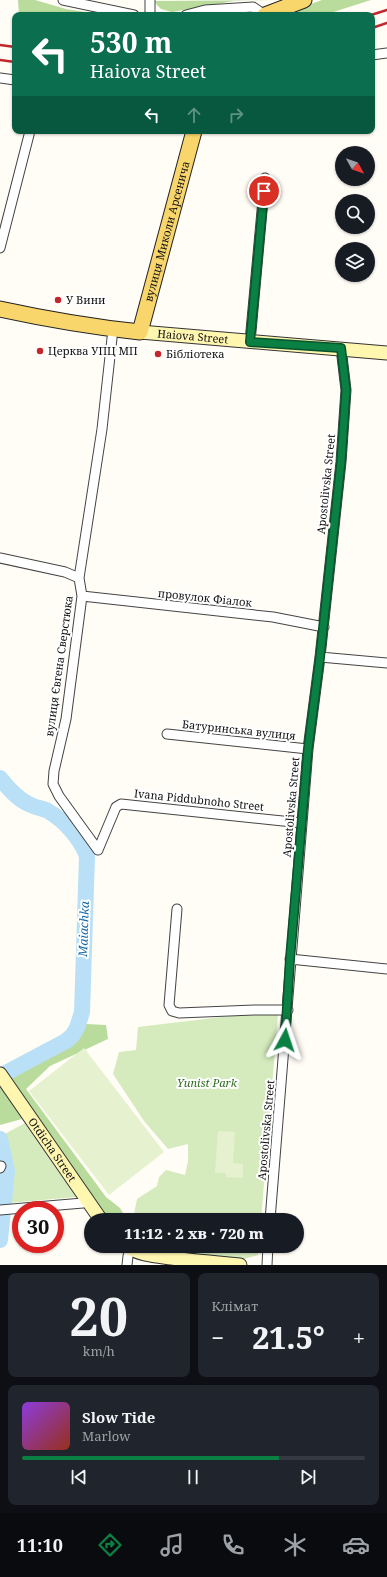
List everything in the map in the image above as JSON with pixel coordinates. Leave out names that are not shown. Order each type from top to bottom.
[{"type":"main road","points":[[273,12],[304,0]]},
{"type":"main road","name":"вулиця Миколи Арсенича","points":[[140,332],[193,134]]},
{"type":"main road","name":"Haiova Street","points":[[0,310],[44,319],[140,332]]},
{"type":"street","points":[[63,0],[120,12]]},
{"type":"street","points":[[150,0],[150,12]]},
{"type":"street","points":[[197,12],[205,10],[253,8],[260,12]]},
{"type":"street","points":[[375,55],[387,53]]},
{"type":"street","points":[[0,78],[12,80]]},
{"type":"street","points":[[0,248],[29,134]]},
{"type":"street","points":[[250,342],[265,178]]},
{"type":"street","name":"вулиця Євгена Сверстюка","points":[[98,850],[58,796],[53,784],[54,771],[66,719],[82,596],[79,578],[102,429],[113,329]]},
{"type":"street","name":"Haiova Street","points":[[140,332],[387,353]]},
{"type":"street","name":"Apostolivska Street","points":[[271,1213],[308,749],[324,627],[341,462],[346,390],[341,348]]},
{"type":"street","points":[[0,558],[65,572],[79,578]]},
{"type":"street","name":"провулок Фіалок","points":[[82,596],[273,618],[324,627]]},
{"type":"street","points":[[320,657],[387,663]]},
{"type":"street","name":"Батуринська вулиця","points":[[167,734],[308,749]]},
{"type":"street","name":"Ivana Piddubnoho Street","points":[[98,850],[116,807],[121,804],[302,823]]},
{"type":"street","points":[[177,909],[169,1006],[172,1011],[179,1013],[288,1010]]},
{"type":"street","points":[[290,959],[387,969]]},
{"type":"street","name":"Otdicha Street","points":[[2,1077],[96,1213]]},
{"type":"street","points":[[0,1210],[83,1203],[87,1201]]},
{"type":"street","points":[[127,1265],[128,1253]]},
{"type":"street","points":[[142,1253],[147,1255],[204,1262],[240,1265]]},
{"type":"street","points":[[267,1265],[268,1253]]},
{"type":"green space","points":[[18,0],[35,0],[66,9],[85,12],[19,12]]},
{"type":"green space","points":[[278,0],[234,1],[172,12],[161,9],[155,1]]},
{"type":"green space","points":[[322,0],[371,0],[333,12],[288,12]]},
{"type":"green space","name":"Yunist Park","points":[[278,1014],[262,1213],[134,1213],[137,1199],[157,1186],[159,1177],[166,1170],[185,1175],[188,1161],[188,1144],[168,1149],[144,1121],[113,1074],[119,1052],[136,1050],[138,1027],[230,1016]]},
{"type":"green space","points":[[86,1024],[106,1025],[108,1039],[50,1066],[26,1089],[106,1197],[120,1208],[123,1213],[100,1213],[10,1078],[80,1033]]},
{"type":"green space","points":[[84,1048],[164,1152],[109,1195],[29,1091]]},
{"type":"green space","points":[[1,1084],[22,1119],[0,1125],[0,1085]]},
{"type":"green space","points":[[25,1123],[76,1197],[31,1201],[12,1201],[12,1203],[9,1203],[12,1174],[1,1136]]},
{"type":"green space","points":[[218,1131],[235,1132],[233,1163],[243,1164],[243,1178],[226,1177],[226,1173],[215,1173]]},
{"type":"green space","points":[[166,1253],[258,1253],[258,1255],[238,1261]]},
{"type":"waterway","name":"Maiachka","points":[[0,778],[10,790],[26,803],[44,809],[60,820],[76,836],[87,856],[82,1012],[77,1028],[72,1036],[66,1041],[0,1076]]},
{"type":"waterway","name":"Maiachka","points":[[0,1139],[7,1171],[0,1240]]},
{"type":"railway","points":[[375,14],[387,10]]},
{"type":"railway","points":[[375,27],[387,23]]},
{"type":"railway","points":[[0,45],[12,47]]},
{"type":"railway","points":[[0,60],[12,62]]},
{"type":"place","name":"У Вини","points":[[58,300]]},
{"type":"place","name":"Церква УПЦ МП","points":[[40,351]]},
{"type":"place","name":"Бібліотека","points":[[158,354]]},
{"type":"route","points":[[264,191],[250,342],[341,348],[346,390],[341,462],[324,627],[308,749],[290,959],[290,982],[285,1040]]}]
